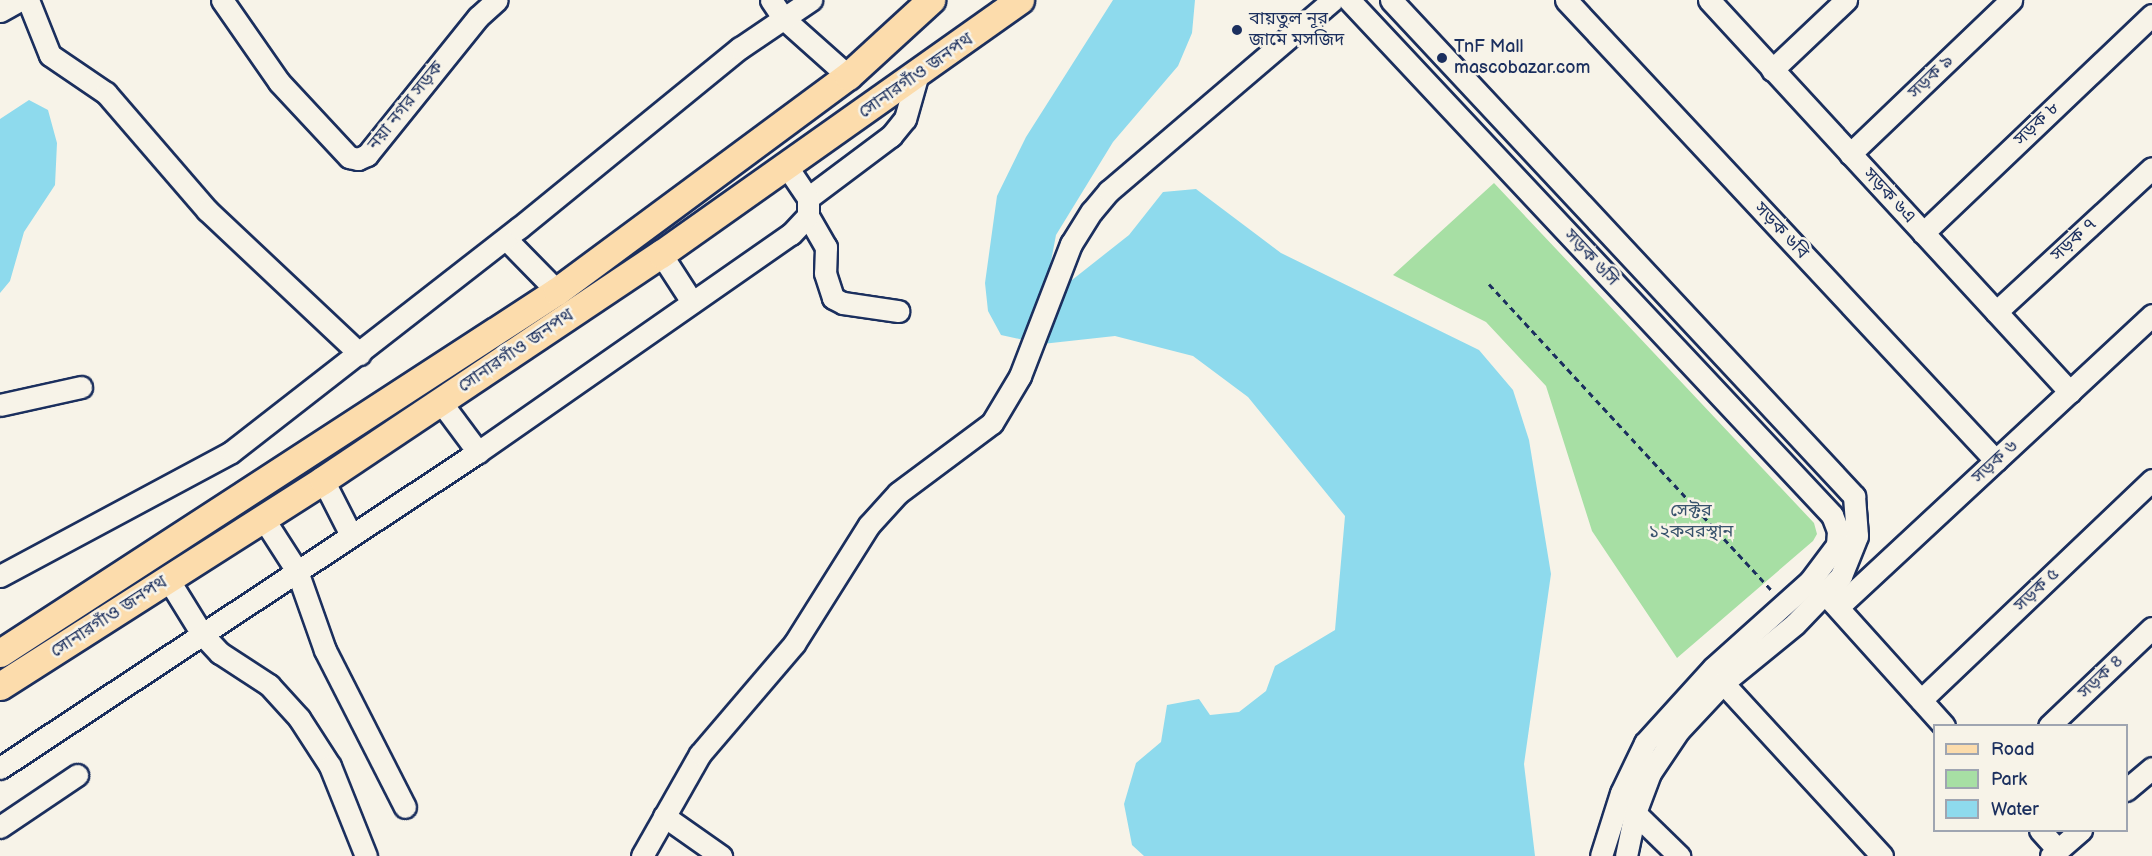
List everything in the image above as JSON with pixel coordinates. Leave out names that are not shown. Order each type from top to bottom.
[{"type":"main road","name":"সোনারগাঁও জনপথ","points":[[0,652],[557,291],[848,76],[931,0]]},
{"type":"main road","name":"সোনারগাঁও জনপথ","points":[[0,686],[323,480],[661,254],[788,168],[919,70],[990,9],[1020,0]]},
{"type":"street","points":[[0,11],[20,0]]},
{"type":"street","points":[[28,0],[50,55],[106,93],[207,210],[360,354]]},
{"type":"street","name":"নয়া নগর সড়ক","points":[[222,0],[279,82],[349,157],[358,159],[367,155],[478,16],[497,0]]},
{"type":"street","points":[[771,0],[783,18],[848,76]]},
{"type":"street","points":[[0,576],[231,452],[506,239],[740,48],[811,0]]},
{"type":"street","points":[[642,856],[700,754],[816,613],[869,525],[898,493],[992,423],[1020,376],[1071,244],[1109,191],[1333,0]]},
{"type":"street","name":"সড়ক ৬সি","points":[[1349,0],[1845,531]]},
{"type":"street","name":"সড়ক ৬সি","points":[[1391,0],[1854,496],[1845,531]]},
{"type":"street","name":"সড়ক ৬বি","points":[[1566,0],[1996,461]]},
{"type":"street","name":"সড়ক ৬এ","points":[[1709,0],[2070,392]]},
{"type":"street","points":[[1772,70],[1846,0]]},
{"type":"street","name":"সড়ক ৯","points":[[1850,154],[2011,0]]},
{"type":"street","name":"সড়ক ৮","points":[[1923,233],[2152,15]]},
{"type":"street","points":[[0,768],[478,452],[791,234],[808,207],[891,136],[905,120],[919,70]]},
{"type":"street","points":[[788,168],[826,247],[825,273],[833,298],[843,303],[898,311]]},
{"type":"street","name":"সড়ক ৭","points":[[1996,312],[2152,168]]},
{"type":"street","points":[[506,239],[557,291]]},
{"type":"street","points":[[661,254],[692,302]]},
{"type":"street","name":"সড়ক ৬","points":[[1832,601],[1888,560],[2152,315]]},
{"type":"street","points":[[1678,351],[1700,332]]},
{"type":"street","points":[[0,405],[81,387]]},
{"type":"street","points":[[440,401],[478,452]]},
{"type":"street","points":[[323,480],[351,535]]},
{"type":"street","name":"সড়ক ৫","points":[[1921,700],[2152,480]]},
{"type":"street","points":[[263,518],[297,571],[325,650],[405,807]]},
{"type":"street","points":[[1601,856],[1621,793],[1646,743],[1713,668],[1785,605],[1828,561],[1845,531]]},
{"type":"street","points":[[1845,531],[1888,560]]},
{"type":"street","points":[[1626,856],[1635,813],[1650,773],[1679,730],[1723,683],[1832,601],[1840,576],[1845,531]]},
{"type":"street","points":[[168,579],[201,634],[220,653],[270,685],[299,718],[330,766],[366,856]]},
{"type":"street","points":[[1832,601],[1942,724]]},
{"type":"street","name":"সড়ক ৪","points":[[2051,724],[2152,628]]},
{"type":"street","points":[[1723,683],[1882,856]]},
{"type":"street","points":[[2128,789],[2152,768]]},
{"type":"street","points":[[0,827],[77,775]]},
{"type":"street","points":[[1635,813],[1679,856]]},
{"type":"street","points":[[664,816],[722,856]]},
{"type":"street","points":[[2041,832],[2055,853],[2079,832]]},
{"type":"path","points":[[1489,284],[1785,605]]},
{"type":"green space","name":"সেক্টর ১২কবরস্থান","points":[[1494,183],[1814,523],[1817,534],[1813,541],[1677,658],[1592,531],[1546,386],[1486,322],[1393,275]]},
{"type":"water","points":[[1113,0],[1195,0],[1192,33],[1178,66],[1113,142],[1056,235],[1048,277],[1072,280],[1129,235],[1163,192],[1196,189],[1281,253],[1479,350],[1513,390],[1529,440],[1551,574],[1524,764],[1535,856],[1144,856],[1132,845],[1124,804],[1136,763],[1161,742],[1167,705],[1199,699],[1210,715],[1239,712],[1266,691],[1275,666],[1335,630],[1345,516],[1248,397],[1193,356],[1115,336],[1042,344],[1001,335],[988,311],[985,283],[997,196],[1026,137]]},
{"type":"water","points":[[29,100],[48,110],[57,143],[55,185],[24,232],[10,281],[0,293],[0,119]]},
{"type":"place","name":"বায়তুল নূর জামে মসজিদ","points":[[1237,30]]},
{"type":"place","name":"TnF Mall mascobazar.com","points":[[1442,58]]}]
